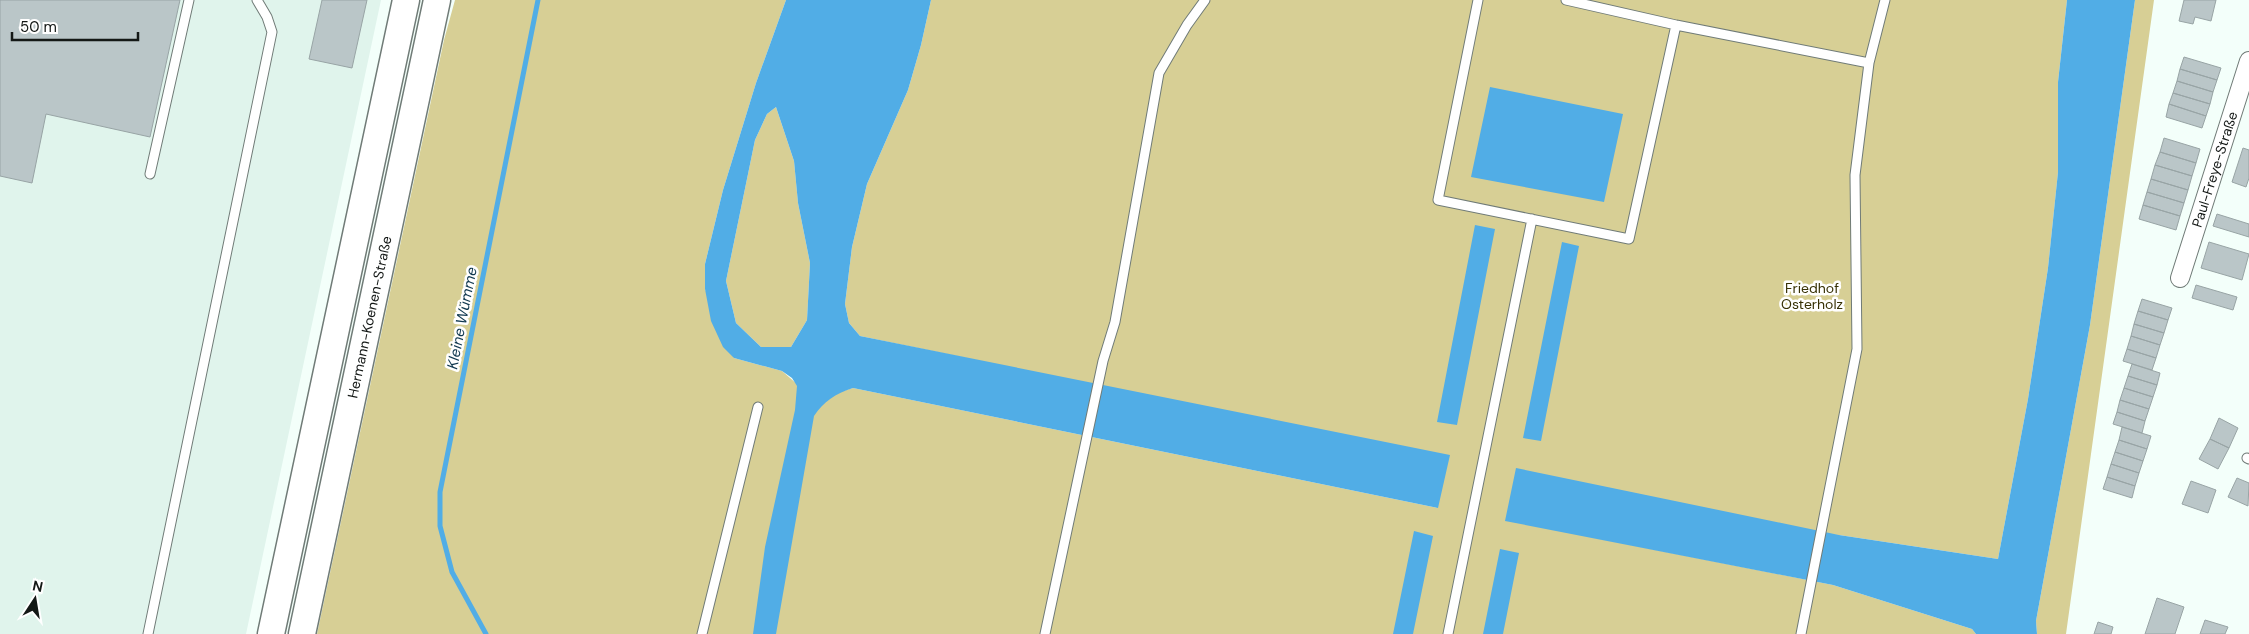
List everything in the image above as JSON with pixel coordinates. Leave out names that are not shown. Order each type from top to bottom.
[{"type":"main road","points":[[271,634],[406,0]]},
{"type":"main road","name":"Hermann-Koenen-Straße","points":[[302,634],[437,0]]},
{"type":"street","name":"Paul-Freye-Straße","points":[[2180,278],[2249,60]]},
{"type":"lane","points":[[150,174],[189,0]]},
{"type":"lane","points":[[148,634],[272,32],[267,17],[257,0]]},
{"type":"lane","points":[[1044,634],[1100,377],[1115,322],[1159,73],[1186,25],[1205,0]]},
{"type":"lane","points":[[1478,0],[1438,200],[1629,239],[1676,25]]},
{"type":"lane","points":[[1566,0],[1676,25],[1870,63]]},
{"type":"lane","points":[[1801,634],[1857,349],[1855,175],[1870,63],[1885,0]]},
{"type":"lane","points":[[1448,634],[1532,219]]},
{"type":"lane","points":[[702,634],[758,407]]},
{"type":"shaded area","points":[[0,0],[381,0],[246,634],[0,634]]},
{"type":"green space","name":"Friedhof Osterholz","points":[[455,0],[786,0],[756,83],[723,190],[705,264],[705,289],[734,358],[782,371],[821,405],[836,393],[853,388],[1438,508],[1115,389],[860,336],[849,323],[845,304],[852,247],[867,184],[908,90],[931,0],[2067,0],[2058,82],[2058,172],[2048,268],[2028,399],[1998,559],[1839,535],[1505,520],[1833,585],[1972,629],[1976,634],[317,634],[444,40]]},
{"type":"green space","points":[[2135,0],[2154,0],[2066,634],[2037,634],[2036,621],[2090,325]]},
{"type":"green space","points":[[776,107],[794,161],[798,203],[810,263],[807,320],[791,347],[761,347],[736,323],[726,281],[755,140],[767,114]]},
{"type":"water","points":[[786,0],[931,0],[908,90],[867,184],[852,247],[845,304],[849,323],[860,336],[1450,455],[1438,508],[853,388],[830,399],[814,416],[776,634],[753,634],[765,547],[795,410],[797,386],[792,378],[782,371],[734,358],[723,347],[711,321],[705,289],[705,264],[723,190],[756,83]],"holes":[[[776,107],[794,161],[798,203],[810,263],[807,320],[791,347],[761,347],[736,323],[726,281],[755,140],[767,114]]]},
{"type":"water","points":[[2067,0],[2135,0],[2090,325],[2036,621],[2037,634],[1976,634],[1972,629],[1833,585],[1505,521],[1516,468],[1839,535],[1998,559],[2028,399],[2048,268],[2058,172],[2058,82]]},
{"type":"water","points":[[1490,87],[1623,114],[1604,202],[1471,177]]},
{"type":"water","points":[[1475,225],[1495,229],[1457,425],[1437,422]]},
{"type":"water","points":[[1562,242],[1579,246],[1541,441],[1523,438]]},
{"type":"water","points":[[1414,531],[1433,536],[1413,634],[1393,634]]},
{"type":"water","points":[[1500,549],[1519,553],[1503,634],[1483,634]]},
{"type":"building","points":[[0,0],[180,0],[150,137],[46,114],[32,183],[0,176]]},
{"type":"building","points":[[322,0],[367,0],[352,68],[309,59]]},
{"type":"building","points":[[2184,0],[2216,0],[2211,21],[2195,17],[2193,24],[2179,21]]},
{"type":"building","points":[[2184,57],[2221,68],[2217,80],[2180,69]]},
{"type":"building","points":[[2180,69],[2217,80],[2213,92],[2177,81]]},
{"type":"building","points":[[2177,81],[2213,92],[2210,104],[2173,93]]},
{"type":"building","points":[[2173,93],[2210,104],[2206,116],[2169,104]]},
{"type":"building","points":[[2169,104],[2206,116],[2202,128],[2166,117]]},
{"type":"building","points":[[2164,138],[2200,149],[2196,163],[2160,152]]},
{"type":"building","points":[[2243,148],[2249,150],[2249,178],[2246,187],[2232,182]]},
{"type":"building","points":[[2160,152],[2196,163],[2192,176],[2155,165]]},
{"type":"building","points":[[2155,165],[2192,176],[2188,190],[2151,179]]},
{"type":"building","points":[[2151,179],[2188,190],[2184,203],[2147,192]]},
{"type":"building","points":[[2147,192],[2184,203],[2180,216],[2143,205]]},
{"type":"building","points":[[2143,205],[2180,216],[2176,230],[2139,219]]},
{"type":"building","points":[[2217,214],[2249,224],[2249,237],[2213,226]]},
{"type":"building","points":[[2209,242],[2249,254],[2242,280],[2201,268]]},
{"type":"building","points":[[2196,285],[2237,297],[2233,310],[2192,298]]},
{"type":"building","points":[[2142,299],[2172,308],[2168,320],[2138,311]]},
{"type":"building","points":[[2138,311],[2168,320],[2164,333],[2134,324]]},
{"type":"building","points":[[2134,324],[2164,333],[2160,345],[2131,336]]},
{"type":"building","points":[[2131,336],[2160,345],[2156,358],[2127,349]]},
{"type":"building","points":[[2127,349],[2156,358],[2152,370],[2123,361]]},
{"type":"building","points":[[2132,364],[2160,373],[2157,385],[2128,376]]},
{"type":"building","points":[[2128,376],[2157,385],[2153,397],[2124,388]]},
{"type":"building","points":[[2124,388],[2153,397],[2149,409],[2120,400]]},
{"type":"building","points":[[2120,400],[2149,409],[2145,421],[2117,412]]},
{"type":"building","points":[[2117,412],[2145,421],[2142,433],[2113,424]]},
{"type":"building","points":[[2219,418],[2238,428],[2229,448],[2210,439]]},
{"type":"building","points":[[2122,427],[2151,436],[2147,449],[2119,440]]},
{"type":"building","points":[[2210,439],[2229,448],[2218,469],[2199,459]]},
{"type":"building","points":[[2119,440],[2147,449],[2143,461],[2115,452]]},
{"type":"building","points":[[2115,452],[2143,461],[2139,473],[2111,464]]},
{"type":"building","points":[[2111,464],[2139,473],[2135,486],[2107,477]]},
{"type":"building","points":[[2107,477],[2135,486],[2132,498],[2103,489]]},
{"type":"building","points":[[2237,478],[2249,483],[2248,506],[2228,497]]},
{"type":"building","points":[[2191,481],[2216,490],[2208,513],[2182,504]]},
{"type":"building","points":[[2157,598],[2184,607],[2175,634],[2145,634]]},
{"type":"building","points":[[2205,620],[2228,627],[2225,634],[2200,634]]},
{"type":"building","points":[[2098,622],[2113,627],[2111,634],[2094,634]]},
{"type":"waterway","name":"Kleine Wümme","points":[[486,634],[452,572],[440,526],[440,492],[538,0]]}]
